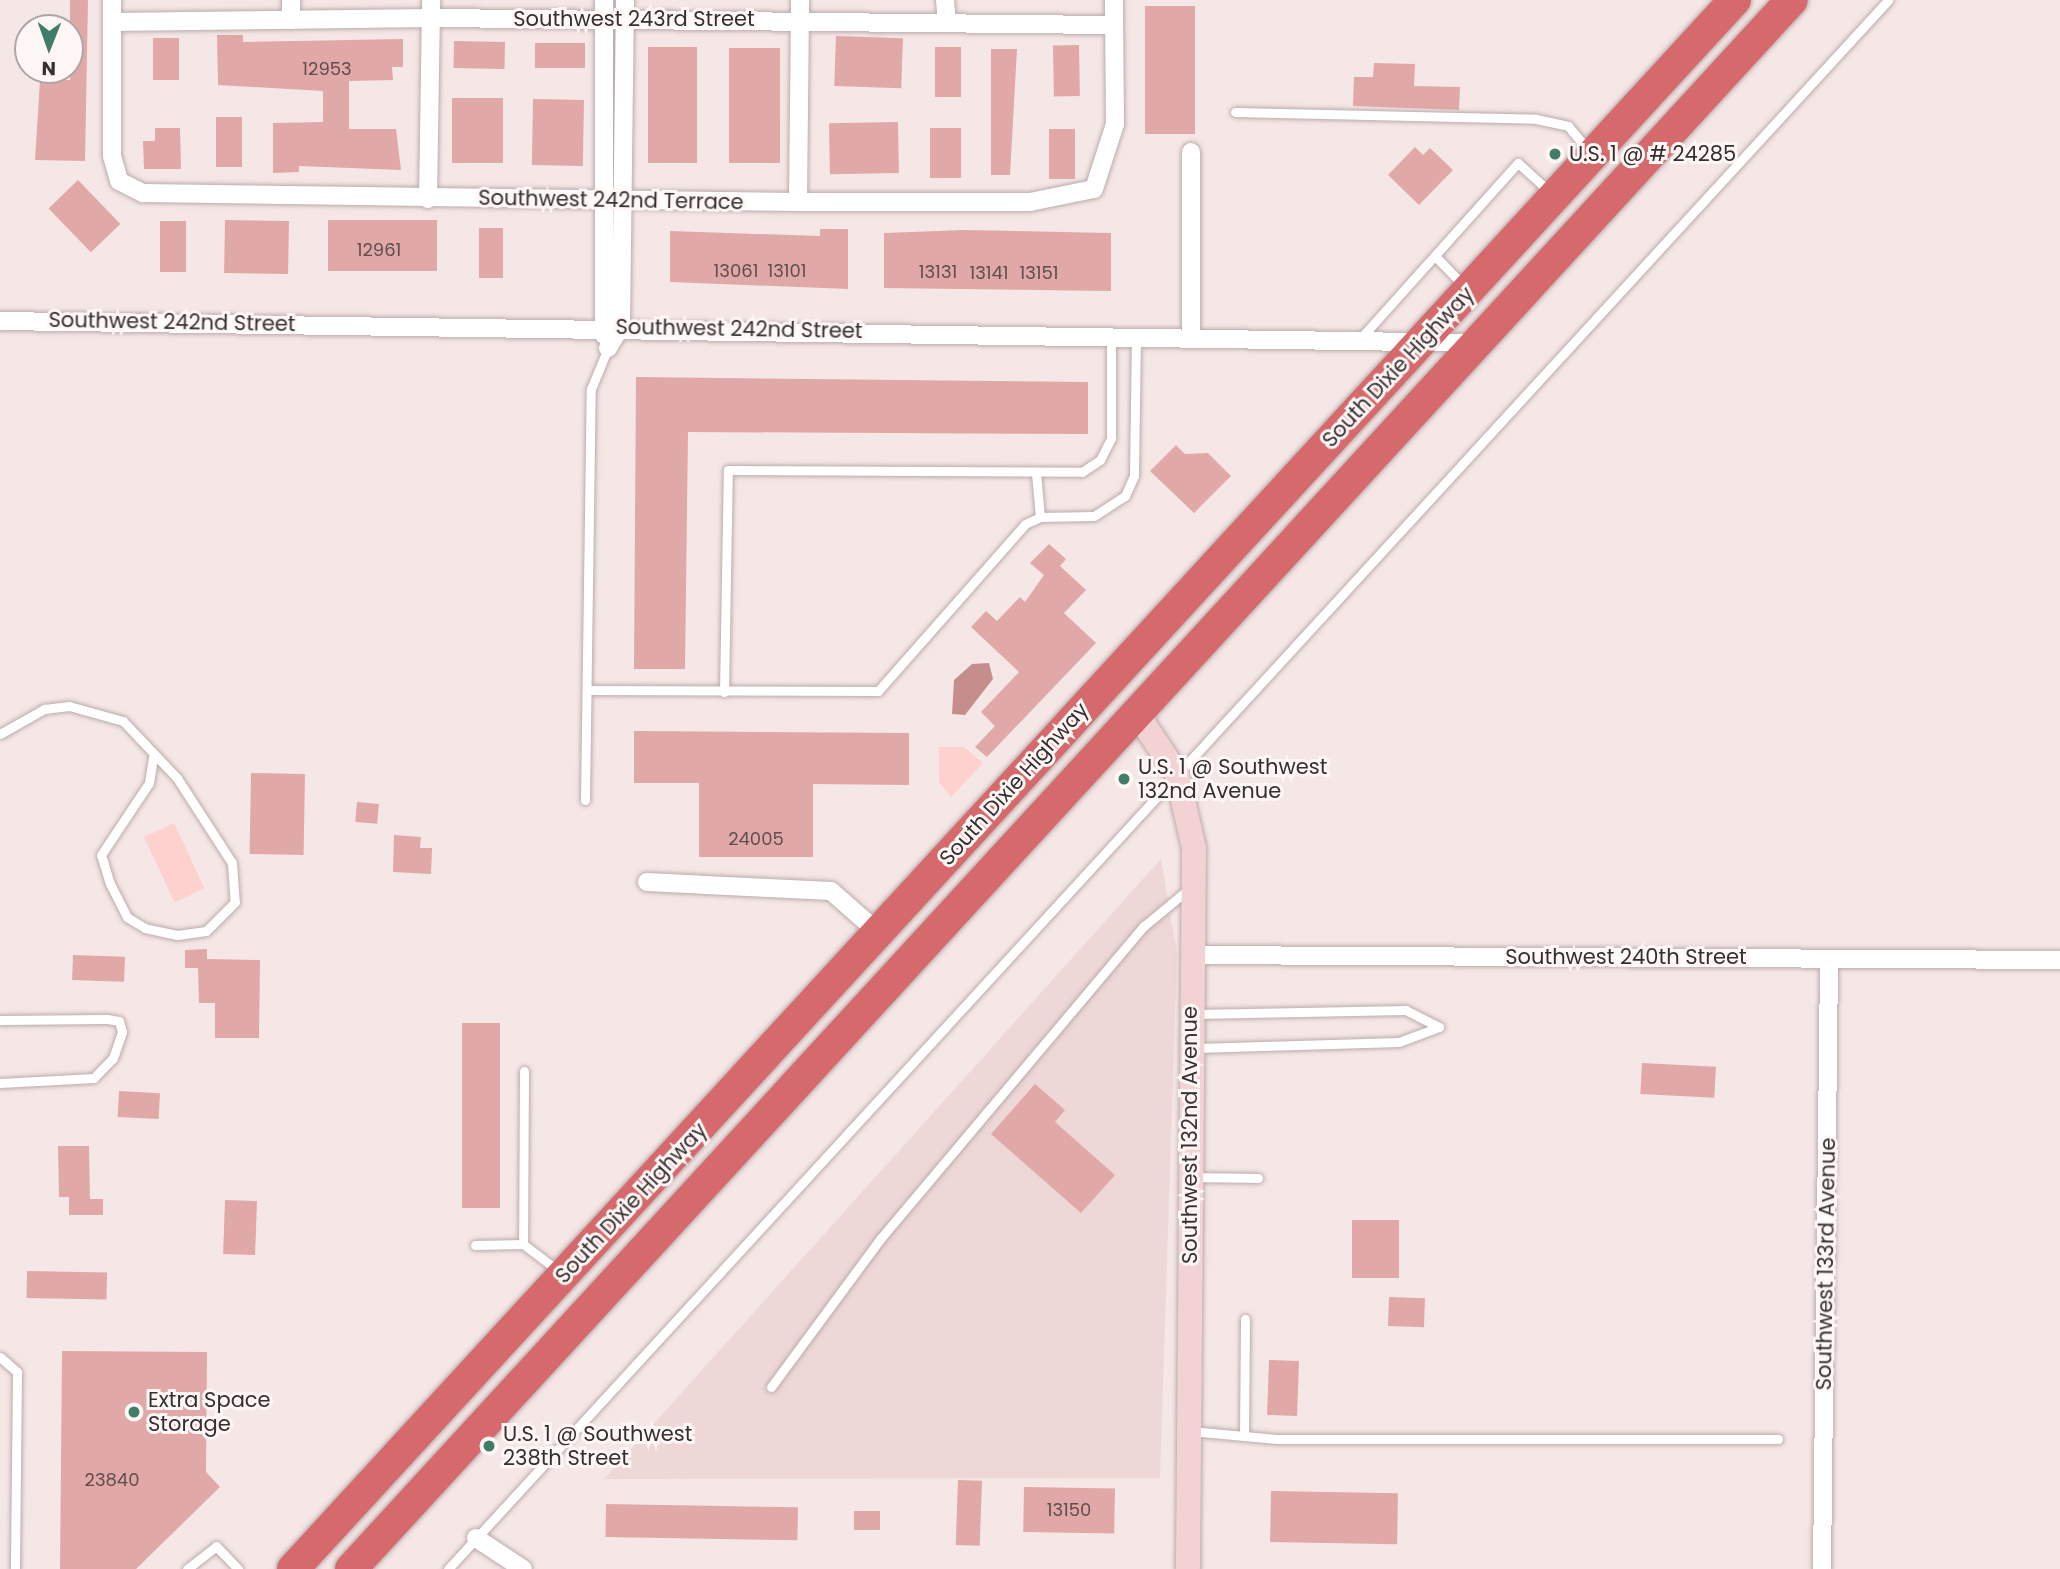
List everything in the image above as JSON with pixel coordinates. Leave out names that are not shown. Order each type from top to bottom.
[{"type":"highway","name":"South Dixie Highway","points":[[293,1569],[1735,0]]},
{"type":"highway","points":[[1575,237],[1610,167],[1763,0]]},
{"type":"highway","name":"South Dixie Highway","points":[[351,1569],[1792,0]]},
{"type":"highway","points":[[879,933],[985,848],[1087,736],[1138,715],[1140,690],[1153,664],[1270,533],[1287,486]]},
{"type":"street","points":[[112,0],[112,22]]},
{"type":"street","points":[[290,20],[291,0]]},
{"type":"street","points":[[604,0],[601,326],[608,348]]},
{"type":"street","points":[[608,348],[621,326],[625,0]]},
{"type":"street","points":[[798,202],[800,0]]},
{"type":"street","points":[[945,0],[947,22]]},
{"type":"street","points":[[1114,0],[1114,24]]},
{"type":"street","points":[[428,199],[431,9]]},
{"type":"street","name":"Southwest 243rd Street","points":[[112,22],[290,20],[431,9],[604,20],[1114,24]]},
{"type":"street","name":"Southwest 242nd Terrace","points":[[112,22],[112,156],[127,188],[164,197],[798,202],[1030,202],[1094,189],[1115,124],[1114,24]]},
{"type":"street","points":[[1191,152],[1191,336]]},
{"type":"street","name":"Southwest 242nd Street","points":[[0,321],[621,326],[1477,344]]},
{"type":"street","name":"Southwest 132nd Avenue","points":[[1138,715],[1177,774],[1193,830],[1188,1569]]},
{"type":"street","points":[[647,882],[831,891],[879,933]]},
{"type":"street","name":"Southwest 240th Street","points":[[1192,955],[2060,960]]},
{"type":"street","name":"Southwest 133rd Avenue","points":[[1822,1569],[1829,959]]},
{"type":"street","points":[[476,1538],[523,1569]]},
{"type":"lane","points":[[448,1569],[1888,0]]},
{"type":"lane","points":[[1235,112],[1536,118],[1568,127],[1593,155]]},
{"type":"lane","points":[[1359,340],[1518,163],[1555,196]]},
{"type":"lane","points":[[1435,256],[1468,290]]},
{"type":"lane","points":[[724,692],[727,470],[1082,472],[1108,449],[1111,335]]},
{"type":"lane","points":[[587,690],[878,691],[1036,518],[1094,516],[1131,487],[1136,336]]},
{"type":"lane","points":[[585,800],[591,389],[608,348]]},
{"type":"lane","points":[[1032,473],[1036,518]]},
{"type":"lane","points":[[0,734],[44,709],[101,710],[123,721],[153,757],[177,778],[232,863],[235,902],[206,931],[177,935],[145,928],[127,917],[110,884],[101,855],[108,835],[149,783],[153,757]]},
{"type":"lane","points":[[771,1387],[881,1238],[1063,1021],[1144,926],[1194,885]]},
{"type":"lane","points":[[1191,1014],[1406,1010],[1439,1027],[1399,1042],[1191,1048]]},
{"type":"lane","points":[[0,1020],[107,1019],[119,1021],[121,1032],[113,1058],[94,1078],[0,1083]]},
{"type":"lane","points":[[523,1244],[524,1071]]},
{"type":"lane","points":[[1189,1177],[1258,1178]]},
{"type":"lane","points":[[475,1245],[523,1244],[565,1275]]},
{"type":"lane","points":[[1244,1436],[1245,1319]]},
{"type":"lane","points":[[0,1357],[17,1372],[15,1569]]},
{"type":"lane","points":[[1189,1431],[1244,1436],[1778,1439]]},
{"type":"lane","points":[[187,1569],[216,1546],[238,1569]]},
{"type":"shaded area","points":[[989,663],[993,679],[965,715],[952,714],[954,680],[972,664]]},
{"type":"shaded area","points":[[939,747],[964,747],[983,763],[951,797],[939,782]]},
{"type":"shaded area","points":[[174,823],[204,888],[175,902],[144,837]]},
{"type":"shaded area","points":[[1161,859],[1177,954],[1160,1478],[604,1479]]},
{"type":"building","points":[[70,0],[88,0],[85,161],[35,160],[40,84],[84,84],[84,14],[70,14]]},
{"type":"building","points":[[1145,6],[1195,6],[1195,134],[1145,134]]},
{"type":"building","points":[[217,35],[243,35],[243,42],[403,39],[403,67],[392,67],[393,80],[349,81],[349,129],[396,129],[401,170],[299,166],[299,172],[273,173],[273,123],[323,122],[323,91],[218,85]]},
{"type":"building","points":[[836,36],[903,38],[901,88],[834,86]]},
{"type":"building","points":[[153,38],[179,38],[179,80],[153,80]]},
{"type":"building","points":[[454,41],[505,42],[505,69],[454,68]]},
{"type":"building","points":[[535,43],[585,43],[585,68],[535,68]]},
{"type":"building","points":[[1053,45],[1079,45],[1080,96],[1054,96]]},
{"type":"building","points":[[648,47],[697,47],[697,163],[648,163]]},
{"type":"building","points":[[935,47],[961,47],[961,97],[935,97]]},
{"type":"building","points":[[729,48],[780,48],[780,163],[729,163]]},
{"type":"building","points":[[991,49],[1017,49],[1010,175],[991,175]]},
{"type":"building","points":[[1374,63],[1415,64],[1414,86],[1460,87],[1459,110],[1353,106],[1354,77],[1373,77]]},
{"type":"building","points":[[452,98],[503,98],[503,163],[452,163]]},
{"type":"building","points":[[533,99],[584,100],[583,166],[532,165]]},
{"type":"building","points":[[216,117],[242,117],[242,167],[216,167]]},
{"type":"building","points":[[898,122],[899,173],[830,174],[829,123]]},
{"type":"building","points":[[155,128],[180,128],[181,169],[144,169],[143,141],[155,141]]},
{"type":"building","points":[[930,128],[961,128],[961,178],[930,178]]},
{"type":"building","points":[[1049,129],[1075,129],[1075,179],[1049,179]]},
{"type":"building","points":[[1415,147],[1423,155],[1430,148],[1453,170],[1419,205],[1388,175]]},
{"type":"building","points":[[78,180],[120,224],[91,252],[49,208]]},
{"type":"building","points":[[225,220],[289,221],[288,274],[224,273]]},
{"type":"building","points":[[328,220],[437,220],[437,271],[328,271]]},
{"type":"building","points":[[160,221],[186,221],[186,272],[160,272]]},
{"type":"building","points":[[479,228],[503,228],[503,278],[479,278]]},
{"type":"building","points":[[820,229],[848,229],[848,289],[670,282],[670,231],[820,236]]},
{"type":"building","points":[[964,230],[1111,233],[1111,291],[884,288],[884,233]]},
{"type":"building","points":[[636,377],[1088,382],[1088,434],[688,432],[685,669],[634,669]]},
{"type":"building","points":[[1176,445],[1185,454],[1208,453],[1231,476],[1194,513],[1150,471]]},
{"type":"building","points":[[1049,544],[1066,559],[1060,566],[1086,590],[1064,613],[1096,643],[987,757],[975,747],[995,726],[981,712],[1019,672],[971,627],[986,611],[997,621],[1020,597],[1025,602],[1044,575],[1030,563]]},
{"type":"building","points":[[634,731],[909,733],[909,785],[813,784],[813,857],[699,857],[699,783],[634,783]]},
{"type":"building","points":[[251,773],[305,774],[304,855],[250,854]]},
{"type":"building","points":[[357,802],[379,804],[377,824],[355,822]]},
{"type":"building","points":[[394,835],[421,837],[420,848],[432,848],[431,874],[393,872]]},
{"type":"building","points":[[207,949],[207,959],[260,960],[259,1038],[215,1038],[215,1003],[199,1003],[198,968],[185,968],[185,950]]},
{"type":"building","points":[[73,955],[125,957],[124,982],[72,980]]},
{"type":"building","points":[[462,1023],[500,1023],[500,1208],[462,1208]]},
{"type":"building","points":[[1642,1063],[1716,1067],[1714,1098],[1640,1094]]},
{"type":"building","points":[[1035,1084],[1065,1110],[1055,1122],[1115,1175],[1081,1213],[991,1134]]},
{"type":"building","points":[[119,1091],[160,1093],[159,1119],[118,1117]]},
{"type":"building","points":[[58,1146],[89,1146],[90,1199],[103,1199],[103,1215],[69,1215],[69,1197],[59,1197]]},
{"type":"building","points":[[225,1200],[257,1201],[255,1255],[223,1254]]},
{"type":"building","points":[[1352,1220],[1399,1220],[1399,1278],[1352,1278]]},
{"type":"building","points":[[27,1271],[107,1272],[107,1299],[27,1298]]},
{"type":"building","points":[[1389,1297],[1425,1298],[1424,1327],[1388,1326]]},
{"type":"building","name":"Extra Space Storage","points":[[62,1351],[207,1352],[206,1472],[220,1487],[136,1569],[60,1569]]},
{"type":"building","points":[[1269,1360],[1299,1361],[1297,1416],[1267,1415]]},
{"type":"building","points":[[958,1480],[982,1481],[980,1546],[956,1545]]},
{"type":"building","points":[[1024,1487],[1115,1489],[1114,1534],[1023,1532]]},
{"type":"building","points":[[1271,1491],[1398,1493],[1397,1544],[1270,1542]]},
{"type":"building","points":[[606,1504],[798,1507],[797,1540],[605,1537]]},
{"type":"building","points":[[854,1511],[880,1511],[880,1530],[854,1530]]},
{"type":"place","name":"U.S. 1 @ # 24285","points":[[1555,154]]},
{"type":"place","name":"U.S. 1 @ Southwest 132nd Avenue","points":[[1124,779]]},
{"type":"place","name":"Extra Space Storage","points":[[134,1412]]},
{"type":"place","name":"U.S. 1 @ Southwest 238th Street","points":[[489,1446]]}]
